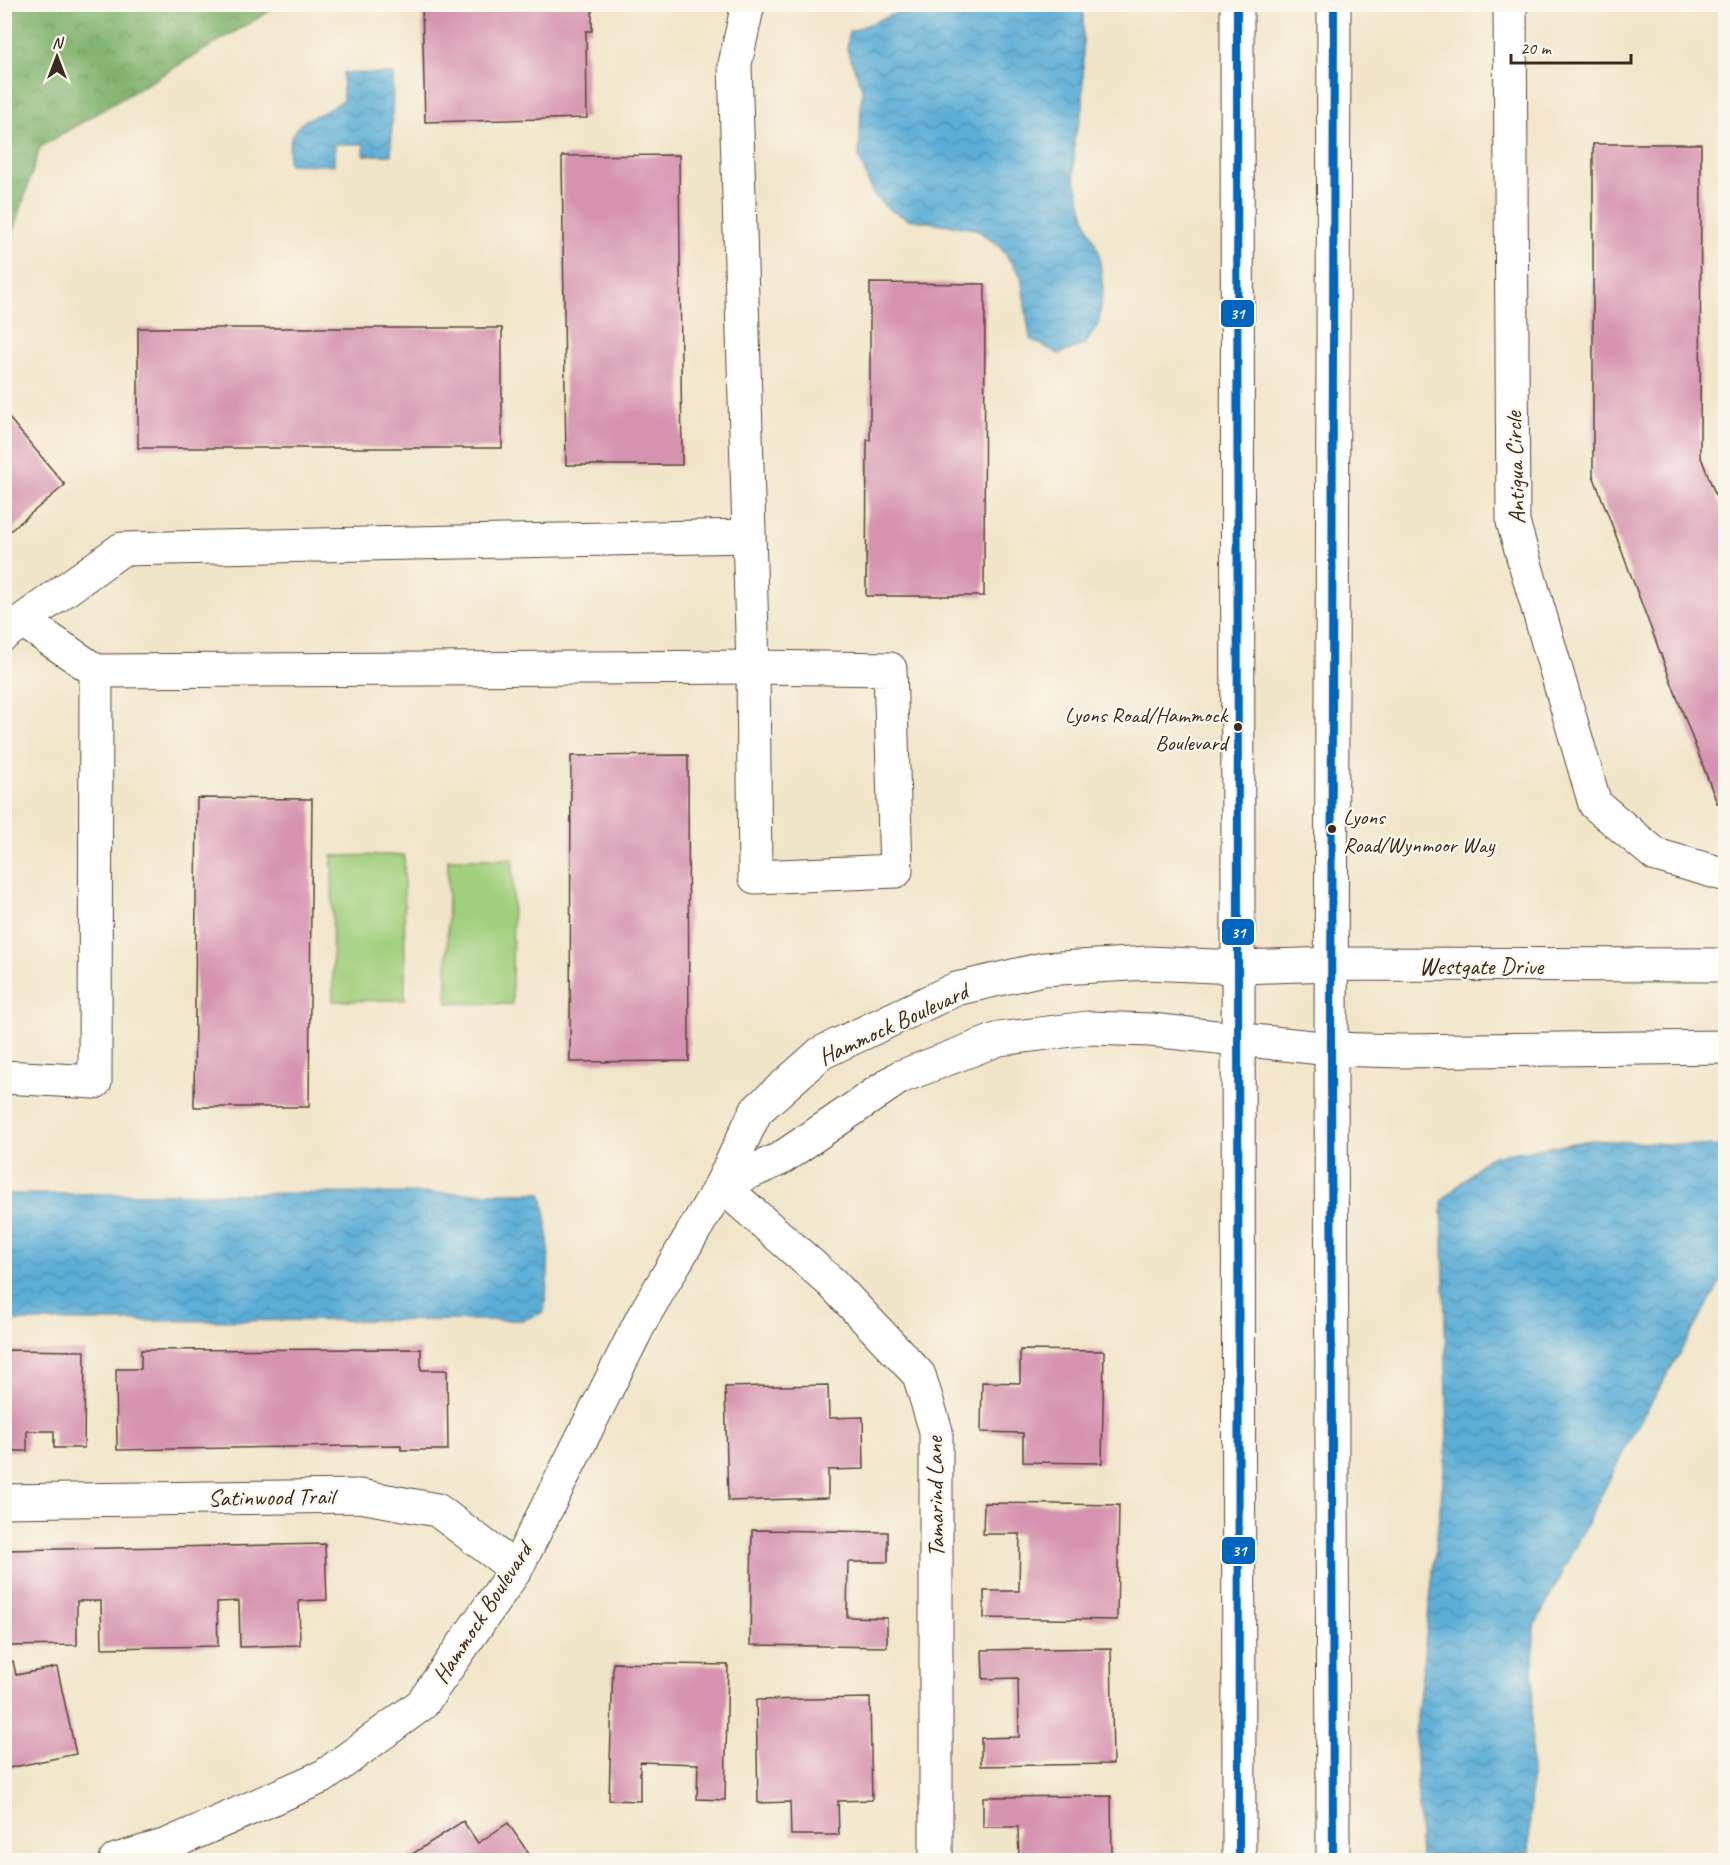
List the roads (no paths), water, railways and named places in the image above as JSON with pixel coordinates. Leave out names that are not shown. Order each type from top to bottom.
[{"type":"street","points":[[748,4],[735,64],[753,667],[755,877],[896,871],[890,669],[753,667],[96,671],[14,628],[122,549],[748,536]]},
{"type":"street","points":[[1237,4],[1236,966],[1240,1039],[1239,1860]]},
{"type":"street","points":[[1333,1860],[1331,1049],[1334,4]]},
{"type":"street","name":"Antigua Circle","points":[[1510,4],[1513,522],[1595,804],[1656,855],[1725,875]]},
{"type":"street","points":[[4,1077],[95,1082],[96,671]]},
{"type":"street","name":"Hammock Boulevard","points":[[116,1860],[168,1853],[324,1776],[422,1704],[516,1569],[643,1317],[721,1185],[756,1112],[821,1053],[956,989],[1043,969],[1148,963],[1236,966]]},
{"type":"street","name":"Westgate Drive","points":[[1236,966],[1332,964],[1725,965]]},
{"type":"street","points":[[721,1185],[780,1159],[900,1077],[999,1039],[1088,1028],[1152,1030],[1331,1049],[1400,1051],[1725,1047]]},
{"type":"street","name":"Tamarind Lane","points":[[721,1185],[832,1283],[919,1375],[936,1431],[936,1860]]},
{"type":"street","name":"Satinwood Trail","points":[[4,1501],[360,1496],[437,1510],[516,1569]]},
{"type":"water","points":[[919,4],[1083,5],[1083,108],[1074,140],[1074,177],[1086,221],[1099,253],[1103,289],[1099,322],[1086,344],[1059,354],[1030,339],[1021,276],[1000,247],[976,229],[908,219],[888,209],[873,194],[859,157],[862,88],[847,50],[849,32]]},
{"type":"water","points":[[343,73],[393,74],[391,155],[364,155],[364,144],[335,144],[334,165],[288,164],[289,147],[297,127],[343,100]]},
{"type":"water","points":[[1592,1140],[1725,1147],[1725,1280],[1720,1283],[1630,1439],[1534,1627],[1529,1860],[1421,1860],[1415,1736],[1448,1436],[1442,1201],[1488,1157]]},
{"type":"water","points":[[541,1193],[547,1223],[548,1253],[544,1312],[523,1320],[5,1321],[5,1194]]},
{"type":"place","name":"Lyons Road/Hammock Boulevard","points":[[1238,727]]},
{"type":"place","name":"Lyons Road/Wynmoor Way","points":[[1332,829]]}]
